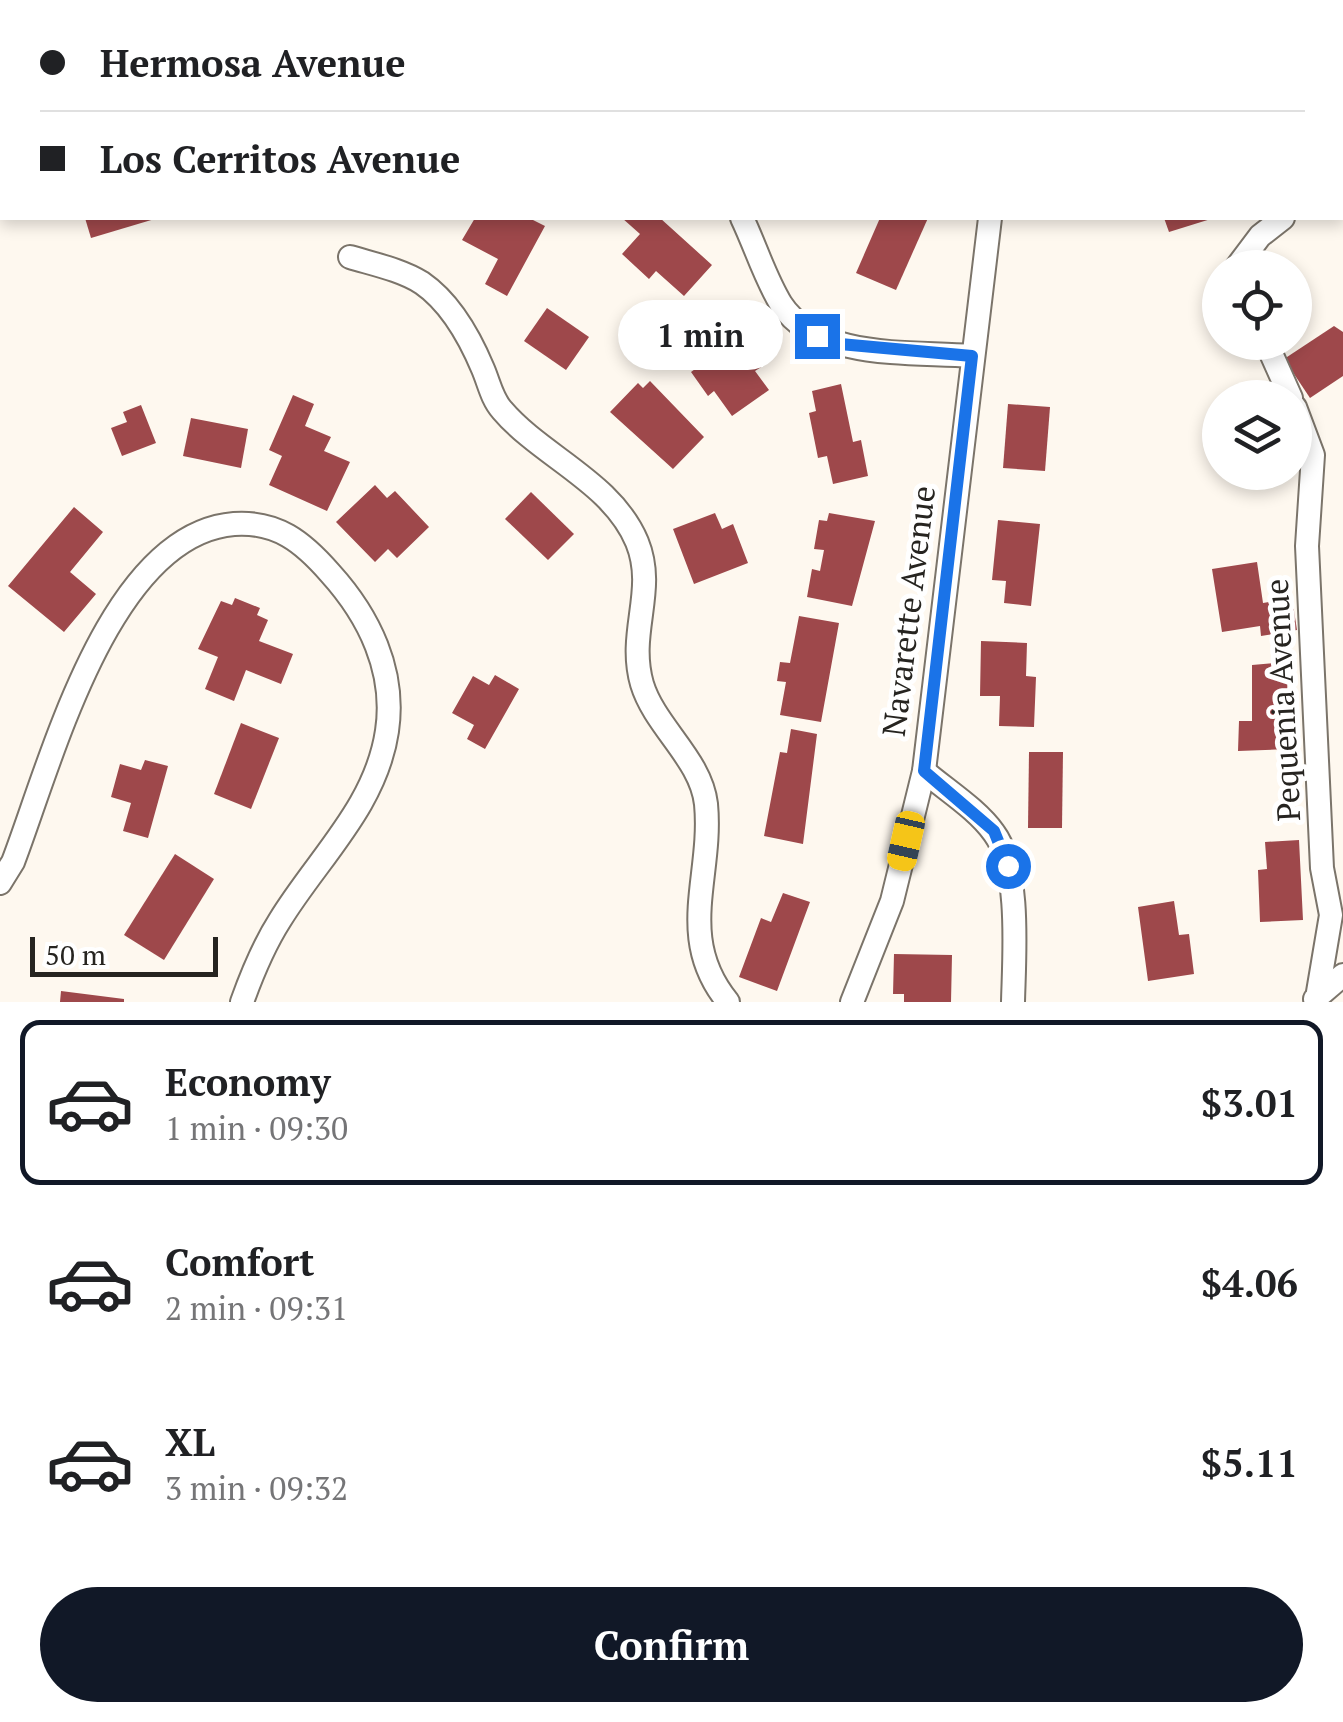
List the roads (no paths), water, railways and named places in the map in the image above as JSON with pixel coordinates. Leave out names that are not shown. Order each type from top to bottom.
[{"type":"street","points":[[743,220],[781,304],[817,336],[840,344],[972,356]]},
{"type":"street","name":"Navarette Avenue","points":[[852,1002],[892,901],[924,771],[990,220]]},
{"type":"street","points":[[1250,250],[1280,220]]},
{"type":"street","points":[[350,257],[422,283],[466,331],[498,406],[612,505],[638,544],[645,572],[645,594],[635,632],[642,684],[658,720],[696,774],[706,803],[698,930],[709,976],[728,1002]]},
{"type":"street","name":"Pequenia Avenue","points":[[1310,490],[1307,546],[1322,868],[1331,915],[1315,997]]},
{"type":"street","points":[[0,882],[13,862],[102,638],[150,566],[186,538],[207,529],[250,524],[291,535],[341,585],[376,641],[385,676],[388,728],[356,815],[281,917],[242,1002]]},
{"type":"street","points":[[924,771],[994,831],[1003,848],[1014,956],[1012,1002]]},
{"type":"street","points":[[1315,997],[1343,975]]}]
